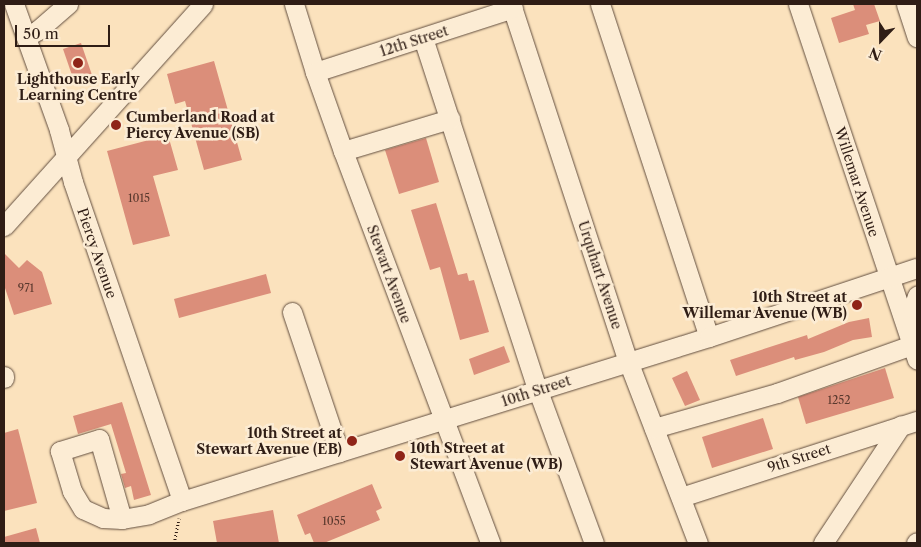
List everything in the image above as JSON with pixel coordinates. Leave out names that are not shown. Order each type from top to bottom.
[{"type":"street","name":"Piercy Avenue","points":[[14,4],[59,130],[65,156],[182,502]]},
{"type":"street","points":[[26,37],[38,30],[68,4]]},
{"type":"street","points":[[4,226],[203,4]]},
{"type":"street","name":"Stewart Avenue","points":[[294,4],[315,72],[490,543]]},
{"type":"street","points":[[600,4],[708,337]]},
{"type":"street","name":"Willemar Avenue","points":[[798,4],[888,277],[915,350]]},
{"type":"street","points":[[906,4],[917,37]]},
{"type":"street","name":"12th Street","points":[[315,72],[423,38],[512,6]]},
{"type":"street","name":"Urquhart Avenue","points":[[512,6],[628,361],[698,543]]},
{"type":"street","points":[[423,38],[538,390],[594,543]]},
{"type":"street","points":[[344,151],[450,119]]},
{"type":"street","name":"10th Street","points":[[122,519],[149,514],[443,419],[708,337],[917,268]]},
{"type":"street","points":[[654,428],[777,393],[915,350],[913,308],[917,296]]},
{"type":"street","points":[[292,312],[339,452]]},
{"type":"street","points":[[823,543],[909,423]]},
{"type":"street","name":"9th Street","points":[[681,497],[909,423]]},
{"type":"path","points":[[174,543],[182,502]]},
{"type":"building","points":[[853,4],[874,4],[880,21],[866,25],[869,34],[839,43],[831,18],[855,10]]},
{"type":"building","name":"Lighthouse Early Learning Centre","points":[[81,43],[93,78],[75,84],[63,49]]},
{"type":"building","points":[[214,61],[242,160],[204,170],[185,101],[175,104],[167,74]]},
{"type":"building","points":[[168,135],[178,170],[153,176],[170,236],[133,245],[107,151]]},
{"type":"building","points":[[426,138],[439,182],[399,194],[385,150]]},
{"type":"building","points":[[436,203],[458,275],[467,273],[469,281],[474,280],[489,332],[460,340],[440,267],[430,270],[411,210]]},
{"type":"building","points":[[4,253],[19,268],[27,260],[42,272],[52,304],[14,315],[4,285]]},
{"type":"building","points":[[266,274],[271,293],[179,318],[174,299]]},
{"type":"building","points":[[869,318],[872,337],[853,340],[824,352],[795,360],[794,357],[736,376],[730,360],[807,335],[808,339],[849,322]]},
{"type":"building","points":[[504,346],[510,362],[474,375],[469,359]]},
{"type":"building","points":[[885,368],[894,398],[806,424],[798,397]]},
{"type":"building","points":[[687,371],[700,400],[685,406],[672,378]]},
{"type":"building","points":[[122,402],[151,495],[134,500],[131,486],[125,488],[121,474],[126,473],[111,424],[78,434],[73,416]]},
{"type":"building","points":[[763,418],[773,449],[712,468],[702,437]]},
{"type":"building","points":[[18,429],[37,503],[4,511],[4,433]]},
{"type":"building","points":[[372,484],[382,508],[376,511],[380,520],[324,543],[314,543],[310,533],[305,535],[297,515]]},
{"type":"building","points":[[273,510],[279,543],[217,543],[213,521]]},
{"type":"building","points":[[36,528],[40,543],[4,543],[4,537]]},
{"type":"place","name":"Lighthouse Early Learning Centre","points":[[78,63]]},
{"type":"place","name":"Cumberland Road at Piercy Avenue (SB)","points":[[116,125]]},
{"type":"place","name":"10th Street at Willemar Avenue (WB)","points":[[857,305]]},
{"type":"place","name":"10th Street at Stewart Avenue (EB)","points":[[352,441]]},
{"type":"place","name":"10th Street at Stewart Avenue (WB)","points":[[400,456]]}]
